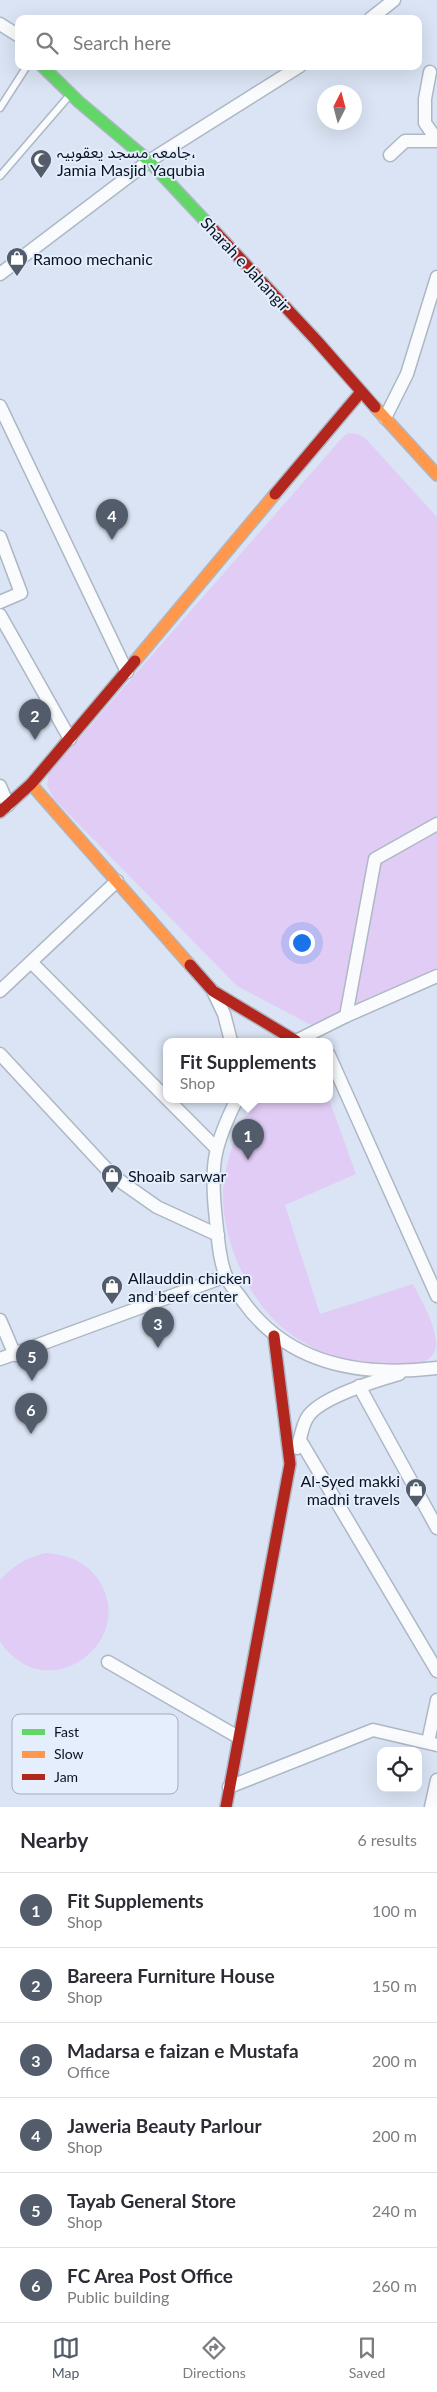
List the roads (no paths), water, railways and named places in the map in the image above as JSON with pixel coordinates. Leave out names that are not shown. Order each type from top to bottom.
[{"type":"street","points":[[375,15],[394,0]]},
{"type":"street","points":[[1,28],[15,34]]},
{"type":"street","name":"Sharah e Jahangir","points":[[46,70],[71,94],[149,161],[317,341],[437,475]]},
{"type":"street","points":[[0,274],[149,161],[294,70]]},
{"type":"street","points":[[430,72],[425,98],[425,123],[437,140]]},
{"type":"street","points":[[390,155],[405,141],[437,140]]},
{"type":"street","points":[[385,418],[407,374],[437,277]]},
{"type":"street","points":[[4,809],[31,784],[70,739],[361,392]]},
{"type":"street","points":[[0,406],[127,672]]},
{"type":"street","points":[[0,536],[21,593],[0,602]]},
{"type":"street","points":[[0,615],[70,739]]},
{"type":"street","points":[[31,784],[213,991],[224,1014],[230,1038]]},
{"type":"street","points":[[0,786],[4,809]]},
{"type":"street","points":[[346,1016],[375,859],[437,824]]},
{"type":"street","points":[[0,991],[117,881]]},
{"type":"street","points":[[31,962],[163,1095]]},
{"type":"street","points":[[321,1036],[346,1016],[437,976]]},
{"type":"street","points":[[213,991],[291,1038]]},
{"type":"street","points":[[0,1054],[113,1176],[157,1207],[218,1235]]},
{"type":"street","points":[[333,1064],[437,1296]]},
{"type":"street","points":[[171,1103],[216,1148]]},
{"type":"street","points":[[227,1119],[229,1103]]},
{"type":"street","points":[[235,1103],[216,1148],[212,1181],[218,1235],[226,1276],[252,1313],[274,1336],[316,1359],[358,1369],[410,1371],[437,1368]]},
{"type":"street","points":[[0,1359],[15,1355],[148,1303],[226,1276]]},
{"type":"street","points":[[0,1320],[15,1355]]},
{"type":"street","points":[[274,1336],[290,1464]]},
{"type":"street","points":[[226,1807],[290,1464],[308,1416],[330,1400],[359,1386],[410,1371]]},
{"type":"street","points":[[359,1386],[437,1528]]},
{"type":"street","points":[[300,1440],[437,1671]]},
{"type":"street","points":[[108,1662],[238,1737]]},
{"type":"street","points":[[229,1788],[373,1730],[433,1744],[437,1700]]},
{"type":"street","points":[[431,1807],[437,1780]]},
{"type":"lane","points":[[0,108],[24,70]]},
{"type":"lane","points":[[0,176],[71,94]]},
{"type":"place","name":"جامعہ مسجد یعقوبیہ، Jamia Masjid Yaqubia","points":[[41,179]]},
{"type":"place","name":"Ramoo mechanic","points":[[17,277]]},
{"type":"place","name":"Jaweria Beauty Parlour","points":[[112,540]]},
{"type":"place","name":"Bareera Furniture House","points":[[35,740]]},
{"type":"place","name":"Fit Supplements","points":[[248,1160]]},
{"type":"place","name":"Shoaib sarwar","points":[[112,1194]]},
{"type":"place","name":"Allauddin chicken and beef center","points":[[112,1305]]},
{"type":"place","name":"Madarsa e faizan e Mustafa","points":[[158,1348]]},
{"type":"place","name":"Tayab General Store","points":[[32,1381]]},
{"type":"place","name":"FC Area Post Office","points":[[31,1434]]},
{"type":"place","name":"Al-Syed makki madni travels","points":[[416,1508]]}]
